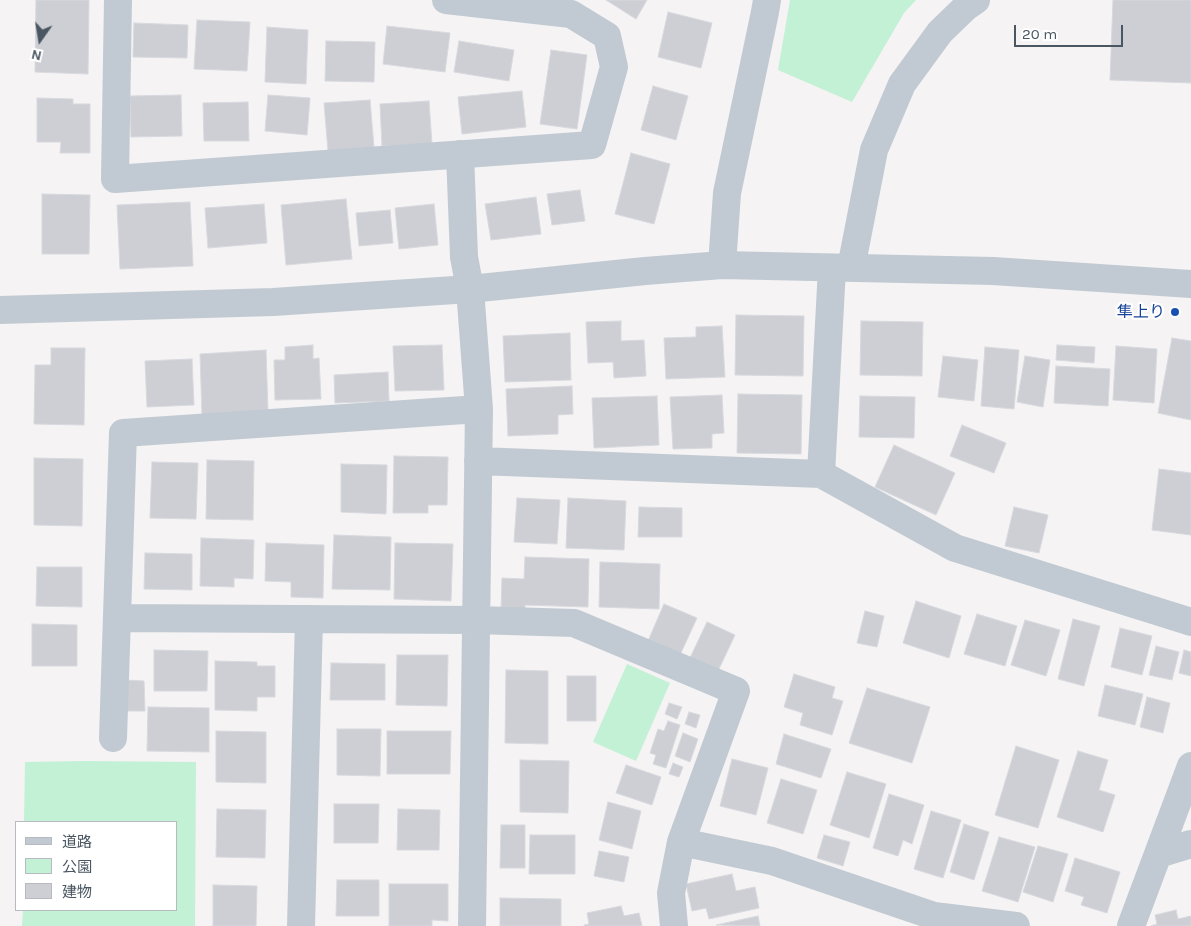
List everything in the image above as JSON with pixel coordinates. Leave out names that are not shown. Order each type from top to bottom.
[{"type":"street","points":[[118,0],[115,179],[592,145],[614,67],[607,36],[571,14],[446,0]]},
{"type":"street","points":[[722,265],[727,193],[767,0]]},
{"type":"street","points":[[821,474],[841,268],[874,150],[902,84],[940,32],[976,0]]},
{"type":"street","points":[[460,154],[464,257],[470,289],[478,409],[472,926]]},
{"type":"street","points":[[0,310],[273,302],[470,289],[722,265],[993,271],[1191,284]]},
{"type":"street","points":[[114,738],[123,433],[478,409]]},
{"type":"street","points":[[478,461],[821,474],[955,548],[1191,622]]},
{"type":"street","points":[[117,618],[476,620],[574,623],[736,691],[681,842],[671,893],[674,926]]},
{"type":"street","points":[[301,926],[309,619]]},
{"type":"street","points":[[1131,926],[1191,766]]},
{"type":"street","points":[[681,842],[772,861],[934,916],[1016,926]]},
{"type":"street","points":[[1158,854],[1191,844]]},
{"type":"green space","points":[[790,0],[916,0],[904,13],[852,102],[778,70]]},
{"type":"green space","points":[[627,664],[670,683],[636,761],[593,742]]},
{"type":"green space","points":[[25,762],[196,762],[195,926],[22,926],[23,911],[178,911],[178,821],[24,821]]},
{"type":"building","points":[[36,0],[89,0],[88,74],[35,72]]},
{"type":"building","points":[[606,0],[647,0],[636,19]]},
{"type":"building","points":[[1113,0],[1191,0],[1191,83],[1110,80]]},
{"type":"building","points":[[668,12],[712,23],[701,68],[658,57]]},
{"type":"building","points":[[197,20],[250,22],[247,71],[194,69]]},
{"type":"building","points":[[134,23],[188,25],[187,58],[133,57]]},
{"type":"building","points":[[387,26],[450,33],[445,72],[383,64]]},
{"type":"building","points":[[267,27],[308,30],[306,84],[265,82]]},
{"type":"building","points":[[326,41],[375,42],[374,82],[325,81]]},
{"type":"building","points":[[459,41],[514,50],[509,81],[454,72]]},
{"type":"building","points":[[551,50],[587,55],[577,129],[540,124]]},
{"type":"building","points":[[653,86],[688,96],[676,140],[641,130]]},
{"type":"building","points":[[522,91],[526,127],[462,134],[458,97]]},
{"type":"building","points":[[181,95],[182,136],[131,137],[130,96]]},
{"type":"building","points":[[268,95],[310,98],[307,135],[265,131]]},
{"type":"building","points":[[37,98],[73,99],[73,104],[90,104],[90,153],[60,153],[61,142],[37,142]]},
{"type":"building","points":[[370,100],[374,147],[328,151],[324,103]]},
{"type":"building","points":[[429,101],[432,144],[382,146],[380,104]]},
{"type":"building","points":[[248,102],[249,141],[204,141],[203,103]]},
{"type":"building","points":[[631,153],[670,164],[654,224],[615,214]]},
{"type":"building","points":[[580,190],[585,221],[552,225],[547,194]]},
{"type":"building","points":[[42,194],[90,195],[89,254],[42,254]]},
{"type":"building","points":[[536,197],[541,234],[491,240],[485,204]]},
{"type":"building","points":[[346,199],[352,259],[286,265],[281,205]]},
{"type":"building","points":[[190,202],[193,266],[120,269],[117,205]]},
{"type":"building","points":[[264,204],[267,243],[208,248],[205,208]]},
{"type":"building","points":[[434,204],[438,245],[399,249],[395,208]]},
{"type":"building","points":[[390,210],[393,243],[359,246],[356,213]]},
{"type":"building","points":[[736,315],[804,316],[803,376],[735,375]]},
{"type":"building","points":[[621,321],[621,341],[644,340],[646,376],[614,378],[613,362],[588,363],[586,322]]},
{"type":"building","points":[[861,321],[923,322],[922,376],[860,375]]},
{"type":"building","points":[[722,326],[725,377],[666,379],[664,338],[696,337],[696,327]]},
{"type":"building","points":[[570,333],[571,380],[505,382],[503,336]]},
{"type":"building","points":[[1172,338],[1191,341],[1191,420],[1158,413]]},
{"type":"building","points":[[313,345],[313,359],[319,358],[321,399],[275,400],[274,360],[285,360],[285,347]]},
{"type":"building","points":[[442,345],[444,390],[395,391],[393,346]]},
{"type":"building","points":[[1057,345],[1095,347],[1094,363],[1056,360]]},
{"type":"building","points":[[1116,346],[1157,349],[1154,403],[1113,400]]},
{"type":"building","points":[[985,347],[1019,350],[1014,409],[981,406]]},
{"type":"building","points":[[51,348],[85,348],[84,425],[34,424],[35,365],[51,365]]},
{"type":"building","points":[[266,350],[268,412],[202,415],[200,354]]},
{"type":"building","points":[[943,356],[978,360],[974,401],[938,397]]},
{"type":"building","points":[[1025,356],[1050,360],[1043,407],[1017,402]]},
{"type":"building","points":[[192,359],[194,405],[147,407],[145,361]]},
{"type":"building","points":[[1056,366],[1110,369],[1108,406],[1054,403]]},
{"type":"building","points":[[388,372],[389,401],[335,403],[334,375]]},
{"type":"building","points":[[572,386],[573,414],[558,415],[558,434],[508,436],[506,389]]},
{"type":"building","points":[[738,394],[802,395],[801,454],[737,453]]},
{"type":"building","points":[[722,395],[724,433],[712,434],[712,448],[673,449],[670,397]]},
{"type":"building","points":[[657,396],[659,445],[594,448],[592,398]]},
{"type":"building","points":[[860,396],[915,397],[914,438],[859,437]]},
{"type":"building","points":[[962,425],[1006,443],[994,473],[950,456]]},
{"type":"building","points":[[894,445],[955,473],[936,515],[875,487]]},
{"type":"building","points":[[394,456],[448,457],[447,505],[428,505],[428,513],[393,513]]},
{"type":"building","points":[[34,458],[83,459],[82,526],[34,525]]},
{"type":"building","points":[[207,460],[254,461],[253,520],[206,519]]},
{"type":"building","points":[[152,462],[198,463],[196,519],[150,518]]},
{"type":"building","points":[[341,464],[387,465],[386,514],[341,512]]},
{"type":"building","points":[[1159,469],[1191,473],[1191,535],[1152,530]]},
{"type":"building","points":[[517,498],[560,500],[557,544],[514,542]]},
{"type":"building","points":[[568,498],[626,501],[624,550],[566,548]]},
{"type":"building","points":[[639,507],[682,508],[682,537],[638,537]]},
{"type":"building","points":[[1014,507],[1048,515],[1039,553],[1005,546]]},
{"type":"building","points":[[334,535],[391,537],[390,590],[332,589]]},
{"type":"building","points":[[201,538],[254,540],[253,579],[234,578],[234,587],[200,586]]},
{"type":"building","points":[[266,543],[324,545],[323,598],[291,597],[291,582],[265,581]]},
{"type":"building","points":[[395,543],[453,544],[451,601],[394,599]]},
{"type":"building","points":[[145,553],[192,554],[192,590],[144,589]]},
{"type":"building","points":[[525,557],[589,559],[588,607],[525,605],[525,611],[501,610],[502,578],[524,579]]},
{"type":"building","points":[[600,562],[660,564],[659,609],[599,607]]},
{"type":"building","points":[[37,567],[82,567],[82,607],[36,606]]},
{"type":"building","points":[[916,601],[961,616],[949,658],[903,643]]},
{"type":"building","points":[[664,604],[697,618],[680,655],[648,641]]},
{"type":"building","points":[[865,611],[884,616],[877,647],[857,643]]},
{"type":"building","points":[[977,614],[1017,626],[1005,666],[964,654]]},
{"type":"building","points":[[1073,619],[1100,626],[1084,686],[1058,679]]},
{"type":"building","points":[[1025,620],[1060,630],[1046,676],[1011,665]]},
{"type":"building","points":[[707,622],[735,635],[718,671],[690,658]]},
{"type":"building","points":[[32,624],[77,625],[77,666],[32,666]]},
{"type":"building","points":[[1120,628],[1152,636],[1142,675],[1111,667]]},
{"type":"building","points":[[1156,646],[1179,652],[1172,680],[1149,675]]},
{"type":"building","points":[[154,650],[208,651],[207,691],[154,691]]},
{"type":"building","points":[[1184,650],[1191,652],[1191,676],[1179,673]]},
{"type":"building","points":[[397,655],[448,655],[447,706],[396,705]]},
{"type":"building","points":[[215,661],[257,662],[257,666],[275,666],[275,697],[257,697],[257,711],[215,710]]},
{"type":"building","points":[[331,663],[385,664],[385,700],[330,700]]},
{"type":"building","points":[[506,670],[548,671],[548,744],[505,743]]},
{"type":"building","points":[[794,674],[835,687],[832,698],[843,701],[832,735],[800,725],[803,713],[784,707]]},
{"type":"building","points":[[567,676],[596,676],[596,721],[567,721]]},
{"type":"building","points":[[125,680],[144,681],[145,711],[124,711]]},
{"type":"building","points":[[1105,685],[1143,694],[1135,725],[1098,716]]},
{"type":"building","points":[[867,688],[930,707],[912,763],[849,743]]},
{"type":"building","points":[[1147,697],[1170,703],[1163,733],[1140,727]]},
{"type":"building","points":[[669,703],[682,707],[677,719],[665,714]]},
{"type":"building","points":[[148,707],[209,708],[209,752],[147,751]]},
{"type":"building","points":[[689,712],[700,715],[696,728],[685,724]]},
{"type":"building","points":[[668,721],[680,725],[666,768],[653,764],[656,755],[650,753],[658,729],[664,731]]},
{"type":"building","points":[[337,729],[381,729],[380,776],[337,775]]},
{"type":"building","points":[[216,731],[266,732],[266,783],[216,782]]},
{"type":"building","points":[[387,731],[451,731],[450,774],[387,774]]},
{"type":"building","points":[[683,733],[698,739],[690,762],[675,756]]},
{"type":"building","points":[[784,734],[831,749],[821,778],[776,764]]},
{"type":"building","points":[[1016,746],[1059,760],[1038,828],[995,815]]},
{"type":"building","points":[[1078,751],[1108,760],[1099,790],[1115,795],[1103,832],[1057,817]]},
{"type":"building","points":[[732,759],[768,768],[756,815],[720,806]]},
{"type":"building","points":[[520,760],[569,761],[568,813],[520,812]]},
{"type":"building","points":[[673,763],[683,767],[679,777],[669,774]]},
{"type":"building","points":[[626,765],[661,777],[652,805],[616,793]]},
{"type":"building","points":[[847,772],[886,784],[869,838],[830,825]]},
{"type":"building","points":[[781,779],[817,790],[803,834],[767,823]]},
{"type":"building","points":[[889,794],[924,805],[912,844],[903,840],[898,856],[873,848]]},
{"type":"building","points":[[608,802],[641,811],[632,849],[599,840]]},
{"type":"building","points":[[334,804],[379,804],[378,843],[334,843]]},
{"type":"building","points":[[217,809],[266,810],[265,858],[216,857]]},
{"type":"building","points":[[398,809],[440,810],[439,850],[397,850]]},
{"type":"building","points":[[931,811],[961,820],[943,878],[914,869]]},
{"type":"building","points":[[964,824],[989,832],[974,880],[950,872]]},
{"type":"building","points":[[501,825],[525,825],[525,868],[500,868]]},
{"type":"building","points":[[530,835],[575,835],[575,874],[529,874]]},
{"type":"building","points":[[824,835],[850,842],[843,866],[817,858]]},
{"type":"building","points":[[999,837],[1035,847],[1018,902],[982,891]]},
{"type":"building","points":[[1038,846],[1068,854],[1053,902],[1023,892]]},
{"type":"building","points":[[599,851],[629,857],[624,882],[594,876]]},
{"type":"building","points":[[1075,858],[1120,872],[1107,913],[1081,905],[1084,897],[1065,891]]},
{"type":"building","points":[[732,874],[736,891],[755,887],[759,908],[709,919],[706,908],[692,911],[686,884]]},
{"type":"building","points":[[337,880],[379,880],[379,916],[336,916]]},
{"type":"building","points":[[389,884],[448,884],[448,921],[432,920],[432,926],[389,926]]},
{"type":"building","points":[[213,885],[257,886],[256,926],[213,926]]},
{"type":"building","points":[[500,898],[561,899],[561,926],[500,926]]},
{"type":"building","points":[[621,906],[624,916],[639,913],[642,926],[584,926],[589,924],[587,913]]},
{"type":"building","points":[[1176,910],[1178,919],[1191,916],[1191,926],[1151,926],[1157,924],[1155,915]]},
{"type":"building","points":[[758,916],[760,926],[716,925]]},
{"type":"place","name":"隼上り","points":[[1175,312]]}]
